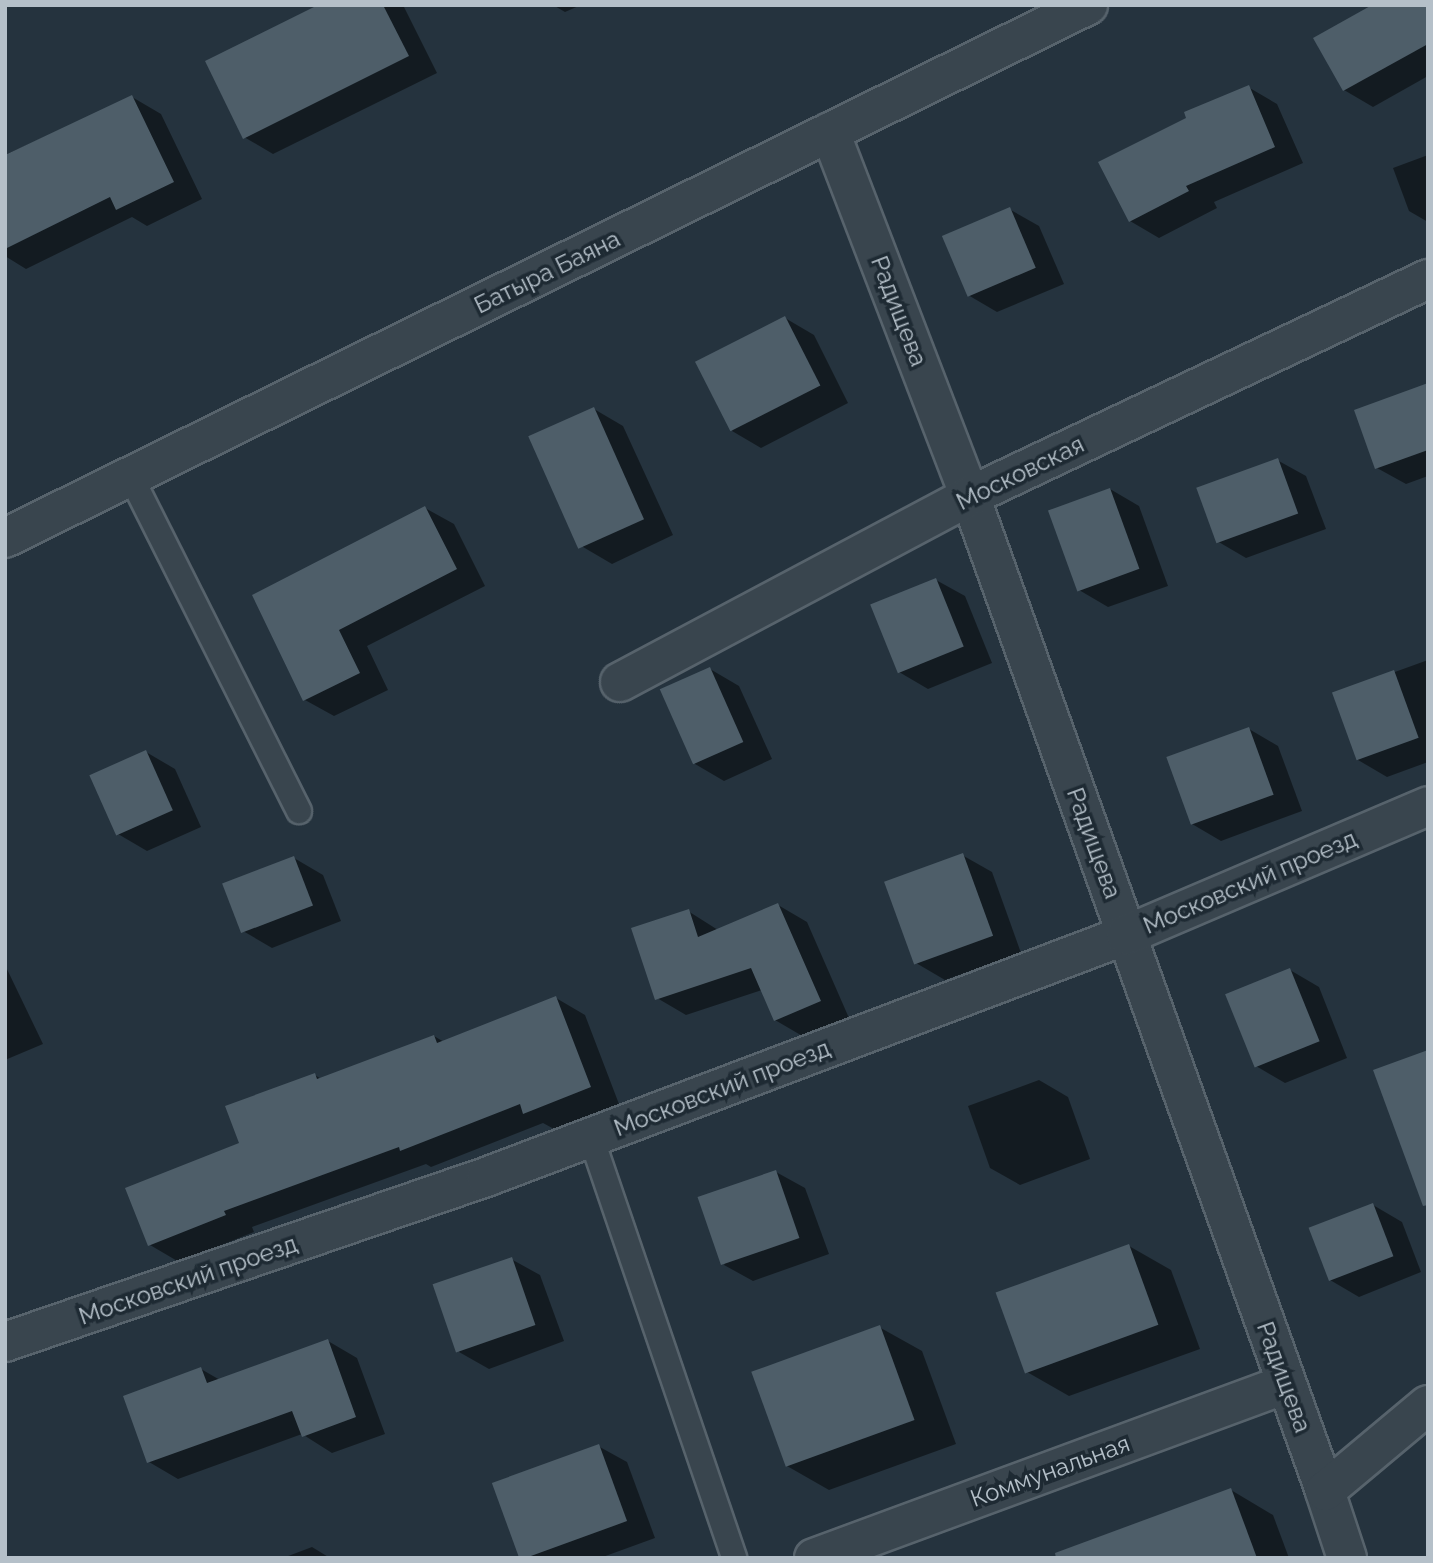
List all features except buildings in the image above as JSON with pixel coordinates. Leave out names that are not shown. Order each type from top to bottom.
[{"type":"street","name":"Батыра Баяна","points":[[5,538],[1088,5]]},
{"type":"street","name":"Радищева","points":[[830,132],[970,496],[1348,1558]]},
{"type":"street","name":"Московская","points":[[620,682],[970,496],[1428,279]]},
{"type":"street","name":"Московский проезд","points":[[5,1342],[591,1137],[1126,935],[1428,806]]},
{"type":"street","name":"Коммунальная","points":[[814,1558],[1286,1384]]},
{"type":"street","points":[[1325,1491],[1428,1405]]},
{"type":"lane","points":[[131,477],[299,811]]},
{"type":"lane","points":[[591,1137],[734,1558]]}]
